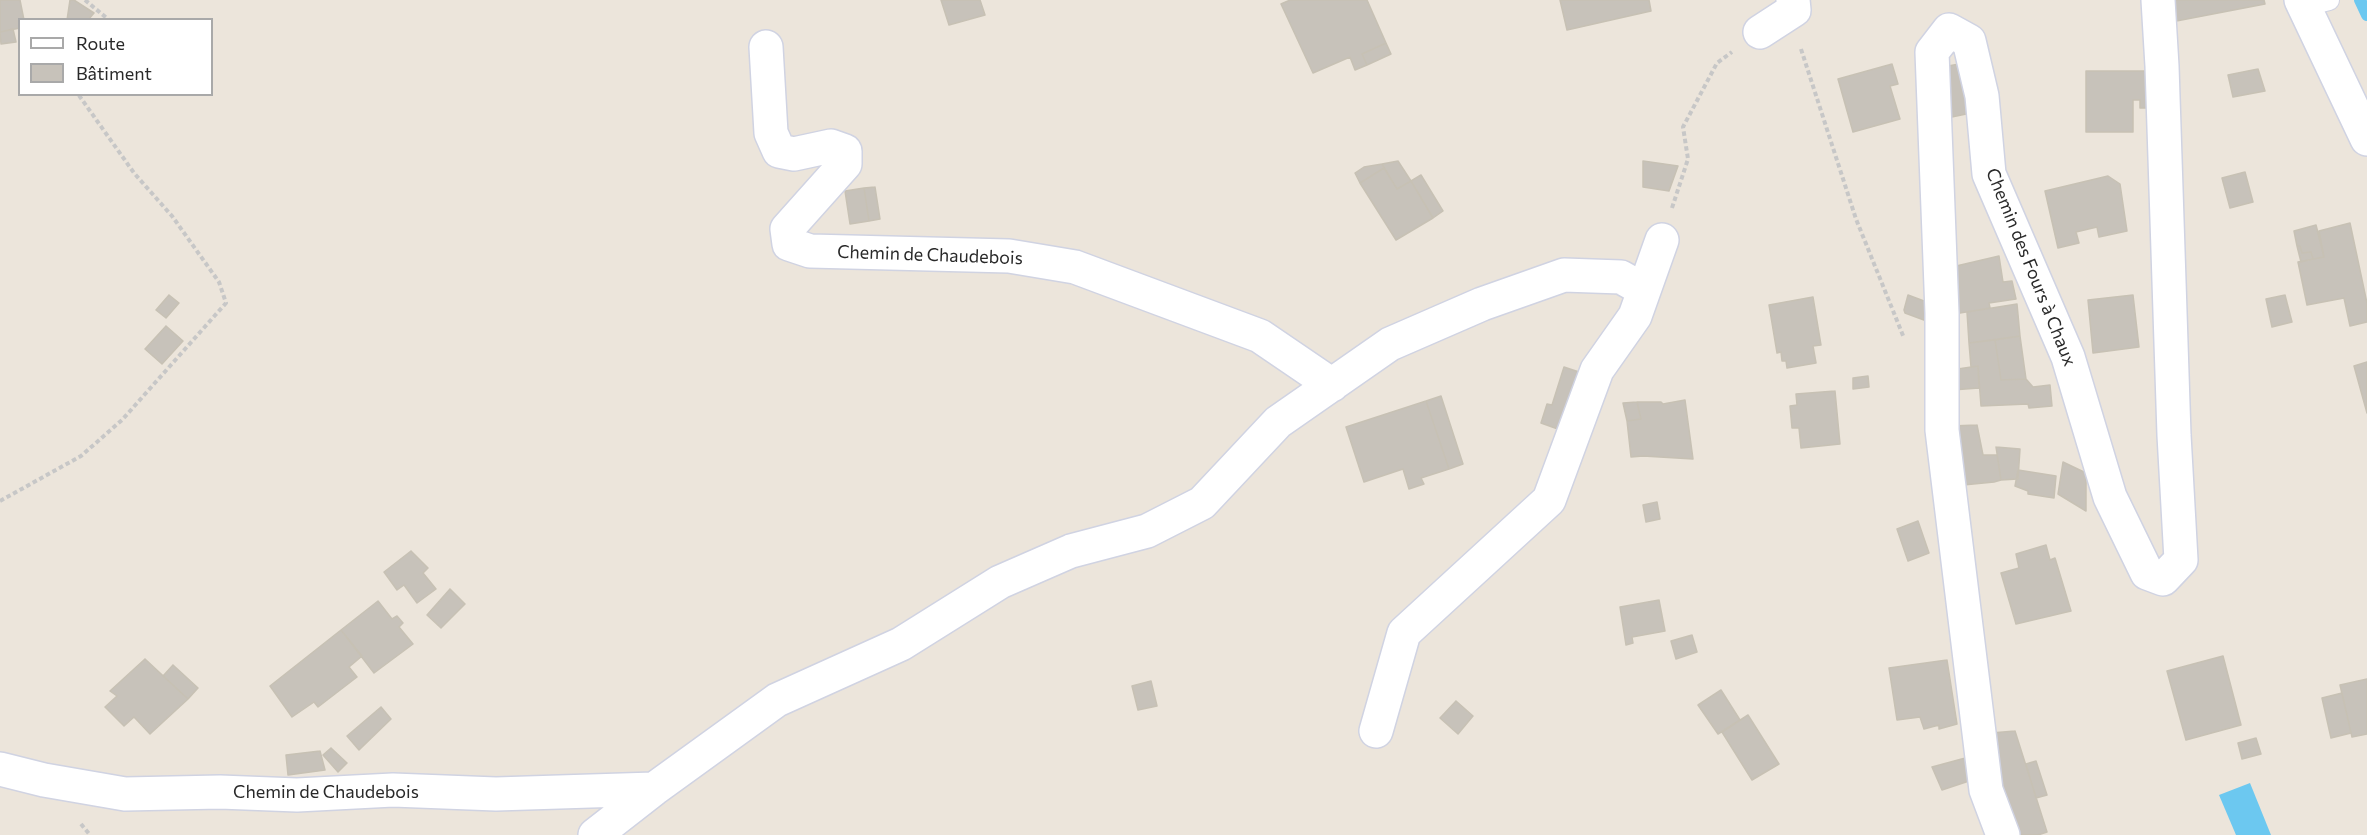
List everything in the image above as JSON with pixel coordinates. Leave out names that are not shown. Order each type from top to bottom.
[{"type":"street","name":"Chemin des Fours à Chaux","points":[[2002,835],[1986,790],[1942,430],[1942,313],[1932,52],[1949,30],[1969,41],[1982,96],[1989,174],[2068,357],[2110,497],[2147,573],[2163,579],[2181,560],[2174,435],[2158,0]]},
{"type":"street","points":[[2314,1],[2367,139]]},
{"type":"street","points":[[1760,32],[1794,5]]},
{"type":"street","name":"Chemin de Chaudebois","points":[[766,47],[771,133],[779,151],[794,154],[831,146],[844,151],[844,164],[787,229],[789,244],[810,251],[1009,256],[1075,267],[1260,336],[1332,385]]},
{"type":"street","points":[[1376,731],[1404,633],[1549,500],[1597,370],[1635,316],[1662,240]]},
{"type":"street","points":[[595,835],[777,700],[901,644],[1000,582],[1071,551],[1147,531],[1203,503],[1278,422],[1390,344],[1482,304],[1564,275],[1621,277],[1644,290]]},
{"type":"street","name":"Chemin de Chaudebois","points":[[0,769],[45,780],[125,794],[220,792],[297,795],[393,790],[496,794],[654,789]]},
{"type":"path","points":[[85,0],[107,18]]},
{"type":"path","points":[[1794,5],[1803,55],[1856,219],[1905,342]]},
{"type":"path","points":[[1662,240],[1688,159],[1683,127],[1717,63],[1760,32]]},
{"type":"path","points":[[0,501],[81,456],[122,420],[226,303],[219,282],[172,216],[134,173],[79,96]]},
{"type":"water","points":[[2250,783],[2271,835],[2236,835],[2219,795]]},
{"type":"building","points":[[0,0],[20,0],[24,18],[18,18],[18,28],[0,32]]},
{"type":"building","points":[[70,0],[74,0],[94,13],[90,18],[67,18]]},
{"type":"building","points":[[941,0],[980,0],[985,15],[949,25]]},
{"type":"building","points":[[1290,0],[1367,0],[1386,43],[1362,54],[1367,65],[1355,70],[1350,57],[1313,73],[1281,4]]},
{"type":"building","points":[[1560,0],[1649,0],[1651,11],[1567,30]]},
{"type":"building","points":[[2164,0],[2264,0],[2265,4],[2166,23]]},
{"type":"building","points":[[13,29],[16,42],[1,44],[0,32]]},
{"type":"building","points":[[1386,43],[1391,54],[1367,65],[1362,54]]},
{"type":"building","points":[[1892,64],[1898,84],[1890,86],[1900,119],[1853,132],[1838,79]]},
{"type":"building","points":[[1959,64],[1971,113],[1947,118],[1943,67]]},
{"type":"building","points":[[2258,69],[2265,91],[2233,97],[2228,75]]},
{"type":"building","points":[[2086,71],[2151,71],[2152,108],[2140,108],[2140,100],[2133,100],[2133,132],[2086,132]]},
{"type":"building","points":[[1398,161],[1411,181],[1397,189],[1382,164]]},
{"type":"building","points":[[1643,161],[1678,166],[1669,191],[1643,187]]},
{"type":"building","points":[[1382,164],[1384,168],[1360,183],[1355,173],[1364,167]]},
{"type":"building","points":[[1384,168],[1397,189],[1411,181],[1433,218],[1396,240],[1360,183]]},
{"type":"building","points":[[2245,172],[2253,202],[2230,208],[2222,178]]},
{"type":"building","points":[[1421,175],[1443,211],[1433,218],[1411,181]]},
{"type":"building","points":[[2108,176],[2120,184],[2127,231],[2099,237],[2097,227],[2076,232],[2079,243],[2058,248],[2045,191]]},
{"type":"building","points":[[875,187],[880,219],[869,221],[864,188]]},
{"type":"building","points":[[864,188],[869,221],[850,224],[845,191]]},
{"type":"building","points":[[2350,223],[2367,303],[2367,322],[2350,326],[2344,298],[2307,305],[2298,262],[2324,257],[2319,231]]},
{"type":"building","points":[[2316,225],[2324,257],[2313,259],[2311,252],[2302,253],[2300,246],[2297,246],[2294,231]]},
{"type":"building","points":[[2297,246],[2300,246],[2302,253],[2311,252],[2313,259],[2301,262]]},
{"type":"building","points":[[1999,256],[2003,282],[2012,281],[2016,299],[1989,303],[1990,308],[1954,314],[1952,267]]},
{"type":"building","points":[[169,295],[179,303],[166,318],[156,310]]},
{"type":"building","points":[[1908,295],[1932,304],[1932,323],[1905,313]]},
{"type":"building","points":[[2133,295],[2139,347],[2093,353],[2088,300]]},
{"type":"building","points":[[2285,295],[2292,322],[2272,327],[2266,299]]},
{"type":"building","points":[[1813,297],[1821,345],[1813,346],[1816,363],[1787,368],[1786,361],[1782,361],[1781,352],[1777,353],[1769,305]]},
{"type":"building","points":[[2017,304],[2020,336],[1969,343],[1967,312]]},
{"type":"building","points":[[166,326],[183,341],[162,364],[145,349]]},
{"type":"building","points":[[2020,336],[2026,379],[2001,380],[1995,340]]},
{"type":"building","points":[[1995,340],[2001,380],[2026,379],[2033,387],[2050,385],[2052,406],[2029,408],[2028,404],[1981,406],[1978,366],[1971,367],[1969,343]]},
{"type":"building","points":[[2367,362],[2367,413],[2354,366]]},
{"type":"building","points":[[1978,366],[1979,388],[1952,390],[1951,370]]},
{"type":"building","points":[[1564,367],[1588,375],[1569,433],[1541,423],[1547,404],[1552,405]]},
{"type":"building","points":[[1868,376],[1869,387],[1853,389],[1853,378]]},
{"type":"building","points":[[1835,391],[1840,444],[1801,448],[1799,428],[1792,428],[1790,406],[1797,405],[1796,394]]},
{"type":"building","points":[[1441,396],[1463,464],[1449,469],[1426,401]]},
{"type":"building","points":[[1685,400],[1693,459],[1631,457],[1627,421],[1641,419],[1637,402],[1661,402],[1663,404]]},
{"type":"building","points":[[1426,401],[1449,469],[1421,478],[1424,484],[1409,489],[1403,469],[1364,482],[1346,427]]},
{"type":"building","points":[[1637,402],[1641,419],[1627,421],[1623,403]]},
{"type":"building","points":[[1977,425],[1983,455],[1997,455],[2001,480],[1953,486],[1951,426]]},
{"type":"building","points":[[1996,447],[2020,449],[2018,479],[2001,480]]},
{"type":"building","points":[[2063,462],[2086,473],[2086,511],[2058,494]]},
{"type":"building","points":[[2018,470],[2056,476],[2054,498],[2028,494],[2028,491],[2015,486]]},
{"type":"building","points":[[1657,502],[1660,519],[1646,522],[1643,505]]},
{"type":"building","points":[[1918,521],[1929,553],[1908,561],[1897,529]]},
{"type":"building","points":[[2046,545],[2050,560],[2055,558],[2071,611],[2016,624],[2001,573],[2019,568],[2016,554]]},
{"type":"building","points":[[411,551],[428,568],[423,573],[436,589],[417,603],[404,585],[397,590],[384,572]]},
{"type":"building","points":[[450,589],[465,604],[441,628],[427,615]]},
{"type":"building","points":[[1659,600],[1665,631],[1632,637],[1633,643],[1626,645],[1620,607]]},
{"type":"building","points":[[378,601],[392,619],[397,616],[403,623],[399,627],[413,644],[374,673],[341,630]]},
{"type":"building","points":[[341,630],[362,656],[349,667],[357,677],[318,707],[314,702],[292,717],[270,686]]},
{"type":"building","points":[[1692,635],[1697,652],[1676,659],[1671,641]]},
{"type":"building","points":[[2223,656],[2241,725],[2186,740],[2167,671]]},
{"type":"building","points":[[145,659],[188,699],[150,734],[134,717],[124,726],[105,707],[117,696],[110,691]]},
{"type":"building","points":[[1947,660],[1957,724],[1939,729],[1939,725],[1924,729],[1920,717],[1897,720],[1889,668]]},
{"type":"building","points":[[173,665],[198,688],[188,699],[163,676]]},
{"type":"building","points":[[2367,679],[2367,734],[2352,737],[2340,685]]},
{"type":"building","points":[[1151,681],[1157,706],[1138,710],[1132,686]]},
{"type":"building","points":[[1721,690],[1740,720],[1718,734],[1698,705]]},
{"type":"building","points":[[2342,693],[2351,733],[2331,738],[2322,698]]},
{"type":"building","points":[[1456,701],[1473,716],[1458,734],[1440,718]]},
{"type":"building","points":[[381,707],[391,719],[359,750],[347,736]]},
{"type":"building","points":[[1748,715],[1779,764],[1752,780],[1722,732]]},
{"type":"building","points":[[2015,731],[2047,832],[2038,835],[2017,835],[2002,797],[1991,733]]},
{"type":"building","points":[[2256,738],[2261,754],[2242,759],[2238,743]]},
{"type":"building","points":[[331,748],[347,763],[338,772],[323,755]]},
{"type":"building","points":[[320,751],[325,770],[288,775],[286,755]]},
{"type":"building","points":[[1969,757],[1972,780],[1942,790],[1932,767]]},
{"type":"building","points":[[2036,761],[2047,795],[2036,798],[2026,764]]},
{"type":"waterway","points":[[2360,0],[2367,15]]}]
